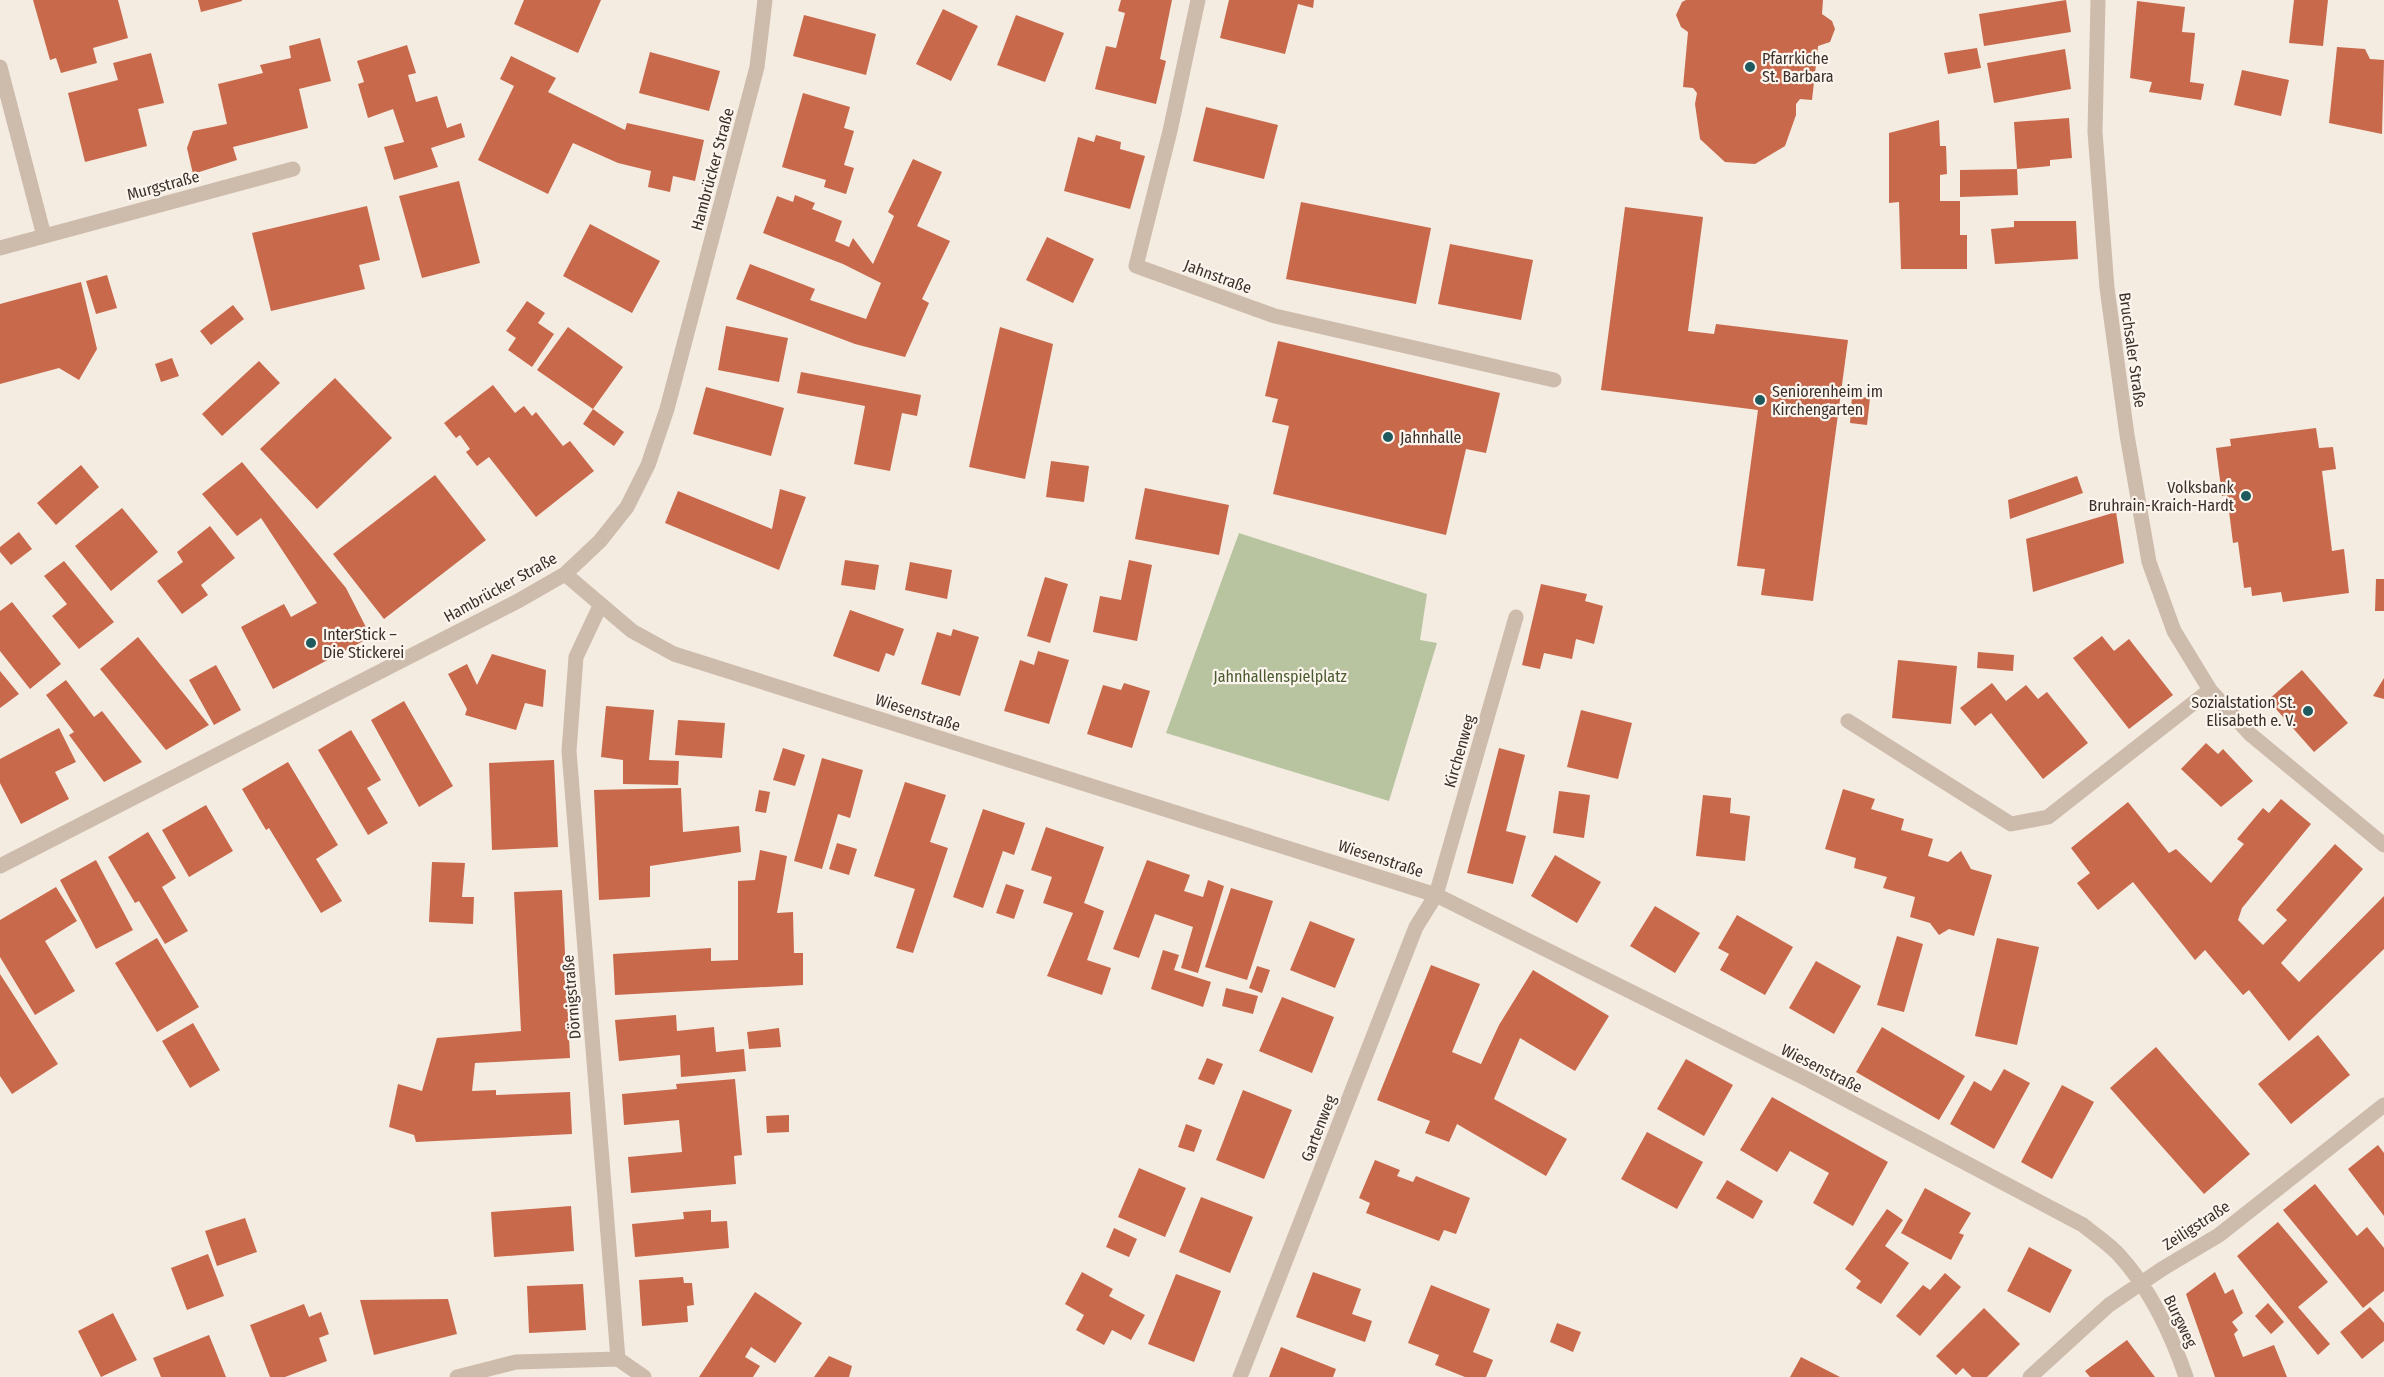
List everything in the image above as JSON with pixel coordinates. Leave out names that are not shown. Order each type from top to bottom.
[{"type":"street","name":"Hambrücker Straße","points":[[0,866],[518,601],[565,574],[600,541],[627,507],[648,465],[668,409],[757,67],[765,0]]},
{"type":"street","name":"Jahnstraße","points":[[1198,0],[1170,131],[1137,266],[1275,316],[1554,380]]},
{"type":"street","name":"Bruchsaler Straße","points":[[2098,0],[2095,132],[2107,288],[2127,435],[2149,562],[2174,631],[2210,690],[2250,734],[2384,845]]},
{"type":"street","points":[[0,67],[44,236]]},
{"type":"street","name":"Murgstraße","points":[[0,248],[293,170]]},
{"type":"street","name":"Wiesenstraße","points":[[565,574],[632,631],[674,654],[1436,895],[1809,1080],[2083,1225],[2118,1253],[2141,1282]]},
{"type":"street","name":"Dörnigstraße","points":[[600,606],[576,657],[569,750],[618,1359]]},
{"type":"street","name":"Kirchenweg","points":[[1436,895],[1516,617]]},
{"type":"street","points":[[1848,721],[2011,825],[2048,817],[2210,690]]},
{"type":"street","name":"Gartenweg","points":[[1240,1377],[1416,927],[1436,895]]},
{"type":"street","name":"Zeiligstraße","points":[[2030,1377],[2109,1305],[2141,1282],[2219,1235],[2384,1105]]},
{"type":"street","name":"Burgweg","points":[[2141,1282],[2173,1338],[2186,1377]]},
{"type":"street","points":[[457,1377],[516,1362],[618,1359],[644,1377]]},
{"type":"green space","name":"Jahnhallenspielplatz","points":[[1239,533],[1427,594],[1420,640],[1437,643],[1389,801],[1166,733]]},
{"type":"building","points":[[33,0],[118,0],[128,38],[93,48],[97,63],[61,73],[56,58],[50,60]]},
{"type":"building","points":[[198,0],[242,0],[242,1],[201,12]]},
{"type":"building","points":[[524,0],[601,0],[578,53],[514,24]]},
{"type":"building","points":[[1121,0],[1172,0],[1160,59],[1166,61],[1156,104],[1095,89],[1106,46],[1116,48],[1125,13],[1118,11]]},
{"type":"building","points":[[1229,0],[1314,0],[1313,8],[1298,4],[1285,54],[1220,38]]},
{"type":"building","name":"Pfarrkiche St. Barbara","points":[[1686,0],[1823,0],[1822,14],[1832,21],[1835,29],[1830,42],[1818,46],[1812,100],[1800,99],[1796,104],[1796,115],[1785,146],[1755,164],[1725,162],[1700,139],[1695,104],[1697,93],[1693,88],[1683,87],[1688,32],[1681,27],[1676,15],[1682,2]]},
{"type":"building","points":[[2066,0],[2071,32],[1984,46],[1979,14]]},
{"type":"building","points":[[2294,0],[2328,0],[2323,46],[2289,43]]},
{"type":"building","points":[[2137,1],[2185,7],[2182,32],[2195,33],[2190,82],[2204,84],[2201,100],[2149,92],[2152,82],[2130,78]]},
{"type":"building","points":[[943,9],[978,26],[951,81],[916,64]]},
{"type":"building","points":[[804,15],[876,34],[866,75],[793,56]]},
{"type":"building","points":[[1016,15],[1064,33],[1045,82],[997,65]]},
{"type":"building","points":[[320,38],[331,81],[299,89],[308,128],[233,147],[237,160],[193,174],[187,148],[193,131],[227,124],[218,84],[263,73],[260,65],[291,58],[289,46]]},
{"type":"building","points":[[407,45],[416,73],[408,75],[416,102],[437,96],[447,128],[461,123],[465,137],[431,148],[438,167],[394,180],[384,147],[404,142],[393,109],[368,118],[358,84],[364,82],[357,61]]},
{"type":"building","points":[[2337,47],[2365,49],[2370,59],[2384,60],[2382,134],[2329,123]]},
{"type":"building","points":[[1977,48],[1981,68],[1948,74],[1944,53]]},
{"type":"building","points":[[2065,49],[2071,89],[1994,103],[1987,63]]},
{"type":"building","points":[[650,52],[720,71],[709,111],[639,93]]},
{"type":"building","points":[[151,53],[164,103],[138,109],[147,146],[85,162],[68,93],[118,80],[113,63]]},
{"type":"building","points":[[511,56],[556,78],[548,92],[625,130],[627,123],[704,140],[695,181],[673,176],[670,192],[648,187],[651,171],[618,163],[573,143],[548,194],[478,160],[514,86],[500,79]]},
{"type":"building","points":[[2242,70],[2289,80],[2281,116],[2234,105]]},
{"type":"building","points":[[803,93],[850,107],[844,128],[854,131],[844,165],[854,168],[846,194],[824,187],[826,180],[782,167]]},
{"type":"building","points":[[1206,107],[1278,125],[1264,179],[1193,161]]},
{"type":"building","points":[[2069,118],[2072,158],[2050,160],[2050,166],[2017,169],[2014,122]]},
{"type":"building","points":[[1939,120],[1940,146],[1946,146],[1947,174],[1940,175],[1940,201],[1960,201],[1960,235],[1967,235],[1967,269],[1901,269],[1899,202],[1889,203],[1889,133]]},
{"type":"building","points":[[1096,135],[1121,142],[1120,149],[1145,156],[1130,209],[1064,191],[1078,137],[1094,142]]},
{"type":"building","points":[[913,159],[942,172],[917,226],[950,241],[922,299],[929,303],[905,357],[855,344],[736,299],[750,264],[815,289],[810,300],[866,319],[881,283],[843,264],[763,233],[777,196],[793,202],[795,195],[815,203],[812,209],[842,221],[835,241],[849,247],[853,238],[873,264],[894,216],[888,212]]},
{"type":"building","points":[[2017,169],[2018,195],[1960,197],[1960,170]]},
{"type":"building","points":[[459,181],[480,263],[422,278],[399,196]]},
{"type":"building","points":[[1301,202],[1431,228],[1416,304],[1286,279]]},
{"type":"building","points":[[367,206],[380,260],[359,265],[365,289],[271,311],[252,233]]},
{"type":"building","name":"Seniorenheim im Kirchengarten","points":[[1625,207],[1703,217],[1688,331],[1714,334],[1716,324],[1848,340],[1813,601],[1761,595],[1765,569],[1737,566],[1758,410],[1601,390]]},
{"type":"building","points":[[2014,221],[2076,221],[2078,259],[1995,264],[1991,229],[2014,227]]},
{"type":"building","points":[[590,224],[660,261],[632,313],[563,276]]},
{"type":"building","points":[[1047,237],[1094,259],[1073,303],[1026,280]]},
{"type":"building","points":[[1450,244],[1533,260],[1521,320],[1438,304]]},
{"type":"building","points":[[107,275],[117,308],[96,314],[86,281]]},
{"type":"building","points":[[81,282],[97,349],[79,380],[59,368],[0,384],[0,304]]},
{"type":"building","points":[[527,301],[545,313],[538,323],[554,334],[532,367],[508,350],[516,338],[506,331]]},
{"type":"building","points":[[233,305],[244,319],[211,345],[200,331]]},
{"type":"building","points":[[726,326],[788,338],[779,382],[718,370]]},
{"type":"building","points":[[568,327],[623,367],[593,409],[537,370]]},
{"type":"building","points":[[1000,327],[1053,344],[1025,479],[969,467]]},
{"type":"building","name":"Jahnhalle","points":[[1278,341],[1500,393],[1486,453],[1466,449],[1446,535],[1273,494],[1289,426],[1272,422],[1278,399],[1265,396]]},
{"type":"building","points":[[172,358],[179,376],[161,382],[155,364]]},
{"type":"building","points":[[259,361],[280,383],[222,436],[202,414]]},
{"type":"building","points":[[801,372],[921,395],[917,416],[902,413],[890,471],[854,464],[865,406],[797,393]]},
{"type":"building","points":[[335,378],[392,438],[317,509],[260,449]]},
{"type":"building","points":[[493,385],[515,413],[524,406],[532,416],[536,412],[563,446],[570,441],[594,471],[536,517],[489,457],[477,466],[466,452],[470,449],[460,435],[456,438],[444,423]]},
{"type":"building","points":[[706,387],[784,408],[771,456],[693,434]]},
{"type":"building","points":[[1852,396],[1870,398],[1867,425],[1850,423]]},
{"type":"building","points":[[593,409],[624,432],[614,446],[583,424]]},
{"type":"building","points":[[2316,428],[2319,448],[2333,447],[2336,469],[2322,471],[2332,551],[2344,549],[2349,593],[2283,602],[2281,592],[2252,596],[2251,587],[2244,588],[2238,542],[2233,543],[2227,495],[2222,496],[2216,448],[2231,446],[2230,439]]},
{"type":"building","points":[[1051,461],[1089,466],[1084,502],[1046,497]]},
{"type":"building","points":[[242,462],[346,588],[371,637],[273,689],[241,627],[284,604],[291,617],[317,603],[261,518],[237,536],[202,494]]},
{"type":"building","points":[[81,465],[99,487],[56,525],[37,503]]},
{"type":"building","points":[[435,475],[486,540],[384,619],[333,554]]},
{"type":"building","points":[[2077,476],[2083,493],[2010,519],[2008,500]]},
{"type":"building","points":[[1145,488],[1229,505],[1219,555],[1135,539]]},
{"type":"building","points":[[780,489],[806,497],[779,570],[665,523],[678,491],[772,529]]},
{"type":"building","points":[[122,508],[158,552],[111,591],[75,546]]},
{"type":"building","points":[[2116,512],[2124,563],[2033,592],[2026,539]]},
{"type":"building","points":[[210,526],[235,558],[201,585],[208,595],[182,614],[157,581],[183,562],[177,552]]},
{"type":"building","points":[[19,532],[32,549],[11,565],[0,552],[0,547]]},
{"type":"building","points":[[845,560],[879,565],[875,590],[841,585]]},
{"type":"building","points":[[1129,560],[1152,565],[1137,641],[1093,632],[1100,596],[1121,600]]},
{"type":"building","points":[[64,561],[114,622],[79,649],[52,616],[67,604],[44,576]]},
{"type":"building","points":[[910,562],[952,570],[947,599],[905,590]]},
{"type":"building","points":[[1045,577],[1068,584],[1050,643],[1027,636]]},
{"type":"building","points":[[2376,579],[2384,579],[2384,611],[2375,611]]},
{"type":"building","points":[[1541,584],[1587,594],[1585,601],[1603,606],[1594,644],[1576,639],[1572,659],[1544,653],[1540,669],[1522,665]]},
{"type":"building","points":[[12,602],[61,664],[30,689],[0,651],[0,611]]},
{"type":"building","points":[[850,610],[904,629],[894,656],[886,653],[879,672],[833,656]]},
{"type":"building","points":[[953,629],[979,637],[960,696],[921,684],[937,632],[951,636]]},
{"type":"building","points":[[2102,636],[2114,651],[2129,639],[2173,695],[2129,729],[2073,658]]},
{"type":"building","points":[[138,637],[209,725],[166,750],[100,669]]},
{"type":"building","points":[[1038,651],[1069,660],[1049,724],[1004,711],[1020,660],[1034,665]]},
{"type":"building","points":[[1978,652],[2014,655],[2013,671],[1977,668]]},
{"type":"building","points":[[492,654],[546,670],[543,707],[525,703],[516,730],[465,715],[467,709],[448,674],[467,664],[477,685]]},
{"type":"building","points":[[1898,660],[1957,666],[1951,724],[1892,718]]},
{"type":"building","points":[[216,665],[241,710],[214,725],[189,680]]},
{"type":"building","name":"Sozialstation St. Elisabeth e. V.","points":[[2302,670],[2348,723],[2314,752],[2268,700]]},
{"type":"building","points":[[0,671],[19,694],[0,708]]},
{"type":"building","points":[[2384,678],[2384,699],[2373,696]]},
{"type":"building","points":[[66,680],[94,717],[102,711],[142,762],[104,782],[69,735],[74,732],[46,695]]},
{"type":"building","points":[[1124,683],[1150,691],[1132,748],[1087,734],[1103,685],[1121,690]]},
{"type":"building","points":[[1992,683],[2006,701],[2026,685],[2038,699],[2047,692],[2088,743],[2043,779],[1991,713],[1975,726],[1960,708]]},
{"type":"building","points":[[404,701],[453,786],[419,807],[371,720]]},
{"type":"building","points":[[606,706],[654,710],[649,760],[679,761],[678,785],[623,784],[623,760],[601,757]]},
{"type":"building","points":[[1581,710],[1632,723],[1618,779],[1567,767]]},
{"type":"building","points":[[678,720],[725,723],[722,758],[675,755]]},
{"type":"building","points":[[59,728],[76,762],[55,772],[69,799],[21,824],[0,783],[0,759]]},
{"type":"building","points":[[351,730],[381,780],[367,788],[388,823],[368,835],[318,750]]},
{"type":"building","points":[[2206,743],[2218,754],[2223,749],[2253,781],[2221,807],[2181,769]]},
{"type":"building","points":[[783,748],[805,755],[795,786],[773,780]]},
{"type":"building","points":[[1499,748],[1525,755],[1506,831],[1526,836],[1513,884],[1467,873]]},
{"type":"building","points":[[822,758],[863,770],[850,818],[838,814],[822,869],[794,861]]},
{"type":"building","points":[[554,760],[558,847],[492,850],[489,763]]},
{"type":"building","points":[[288,762],[338,845],[316,859],[342,901],[321,913],[269,828],[266,830],[242,789]]},
{"type":"building","points":[[905,782],[946,795],[930,842],[948,848],[913,953],[896,948],[915,889],[874,876]]},
{"type":"building","points":[[681,788],[683,832],[739,826],[741,852],[650,866],[650,897],[599,900],[594,790]]},
{"type":"building","points":[[1843,789],[1875,799],[1871,809],[1904,819],[1901,830],[1933,839],[1928,856],[1948,862],[1961,851],[1971,869],[1992,875],[1974,936],[1949,929],[1939,935],[1930,923],[1910,917],[1915,897],[1883,888],[1887,877],[1854,868],[1856,858],[1825,849]]},
{"type":"building","points":[[759,790],[770,792],[766,813],[755,811]]},
{"type":"building","points":[[1559,791],[1590,795],[1584,838],[1553,833]]},
{"type":"building","points":[[1703,795],[1731,798],[1730,813],[1750,816],[1745,861],[1696,856]]},
{"type":"building","points":[[2281,799],[2311,824],[2242,908],[2238,920],[2263,945],[2287,920],[2276,910],[2335,844],[2363,869],[2281,963],[2299,982],[2384,896],[2384,949],[2289,1041],[2249,990],[2243,995],[2205,950],[2195,960],[2133,882],[2098,910],[2077,883],[2090,873],[2071,848],[2128,802],[2169,853],[2176,849],[2211,883],[2244,844],[2237,839],[2263,808],[2269,813]]},
{"type":"building","points":[[206,805],[233,851],[189,877],[162,830]]},
{"type":"building","points":[[983,809],[1025,823],[1014,855],[1003,851],[983,908],[953,897]]},
{"type":"building","points":[[1046,827],[1104,847],[1084,903],[1104,911],[1087,960],[1111,968],[1102,995],[1047,976],[1073,913],[1043,903],[1052,877],[1031,870]]},
{"type":"building","points":[[148,832],[176,878],[162,887],[188,931],[165,944],[139,901],[135,903],[108,857]]},
{"type":"building","points":[[837,843],[857,849],[849,875],[829,869]]},
{"type":"building","points":[[760,850],[787,856],[777,913],[793,912],[794,953],[803,953],[803,985],[615,995],[613,954],[711,948],[711,961],[738,960],[738,881],[755,880]]},
{"type":"building","points":[[1555,855],[1601,882],[1577,923],[1531,896]]},
{"type":"building","points":[[96,860],[133,930],[96,949],[60,880]]},
{"type":"building","points":[[1147,860],[1190,875],[1184,891],[1203,897],[1208,880],[1224,886],[1198,973],[1181,968],[1193,927],[1155,914],[1139,958],[1113,949]]},
{"type":"building","points":[[432,862],[465,863],[462,897],[474,897],[473,924],[429,922]]},
{"type":"building","points":[[1006,884],[1024,890],[1014,919],[996,913]]},
{"type":"building","points":[[56,887],[77,921],[45,941],[75,991],[35,1015],[0,957],[0,920]]},
{"type":"building","points":[[1231,888],[1273,901],[1247,980],[1205,967]]},
{"type":"building","points":[[562,890],[570,1058],[475,1063],[472,1091],[496,1090],[496,1095],[570,1092],[572,1134],[416,1142],[414,1135],[389,1127],[398,1084],[422,1091],[437,1038],[521,1031],[514,892]]},
{"type":"building","points":[[1655,906],[1700,933],[1675,973],[1630,946]]},
{"type":"building","points":[[1737,915],[1793,947],[1765,995],[1720,970],[1729,954],[1718,948]]},
{"type":"building","points":[[1310,921],[1355,939],[1335,988],[1290,970]]},
{"type":"building","points":[[1897,936],[1923,944],[1904,1012],[1877,1005]]},
{"type":"building","points":[[157,938],[199,1007],[157,1032],[115,963]]},
{"type":"building","points":[[1997,938],[2039,947],[2017,1045],[1975,1036]]},
{"type":"building","points":[[1163,950],[1179,955],[1174,970],[1211,982],[1203,1007],[1151,989]]},
{"type":"building","points":[[1816,961],[1861,986],[1834,1034],[1789,1008]]},
{"type":"building","points":[[1431,965],[1480,984],[1452,1052],[1481,1064],[1499,1025],[1533,970],[1609,1016],[1575,1071],[1520,1038],[1494,1099],[1567,1139],[1546,1176],[1457,1124],[1449,1142],[1425,1133],[1430,1121],[1377,1100]]},
{"type":"building","points":[[1257,966],[1270,970],[1262,993],[1249,988]]},
{"type":"building","points":[[0,974],[58,1064],[12,1094],[0,1076]]},
{"type":"building","points":[[1226,988],[1258,996],[1253,1014],[1222,1006]]},
{"type":"building","points":[[1282,997],[1334,1017],[1312,1073],[1259,1051]]},
{"type":"building","points":[[676,1015],[677,1031],[714,1027],[716,1052],[744,1049],[746,1071],[681,1077],[680,1055],[619,1061],[615,1020]]},
{"type":"building","points":[[193,1023],[220,1070],[190,1088],[162,1041]]},
{"type":"building","points":[[1882,1027],[1965,1076],[1939,1120],[1856,1072]]},
{"type":"building","points":[[779,1028],[781,1047],[749,1049],[747,1032]]},
{"type":"building","points":[[2318,1035],[2350,1075],[2291,1124],[2258,1084]]},
{"type":"building","points":[[2156,1047],[2250,1154],[2204,1194],[2110,1088]]},
{"type":"building","points":[[1207,1058],[1223,1064],[1214,1085],[1198,1079]]},
{"type":"building","points":[[1686,1059],[1733,1085],[1704,1136],[1657,1109]]},
{"type":"building","points":[[2004,1069],[2030,1083],[1994,1149],[1950,1124],[1974,1081],[1991,1091]]},
{"type":"building","points":[[735,1079],[742,1155],[734,1156],[736,1184],[631,1193],[628,1157],[682,1152],[679,1120],[624,1125],[622,1094],[677,1089],[676,1084]]},
{"type":"building","points":[[2062,1085],[2094,1102],[2052,1179],[2021,1162]]},
{"type":"building","points":[[1243,1090],[1292,1110],[1264,1179],[1216,1160]]},
{"type":"building","points":[[1772,1097],[1888,1162],[1853,1226],[1813,1203],[1829,1173],[1790,1151],[1777,1172],[1740,1150]]},
{"type":"building","points":[[789,1115],[789,1132],[767,1133],[766,1116]]},
{"type":"building","points":[[1186,1124],[1202,1130],[1194,1152],[1178,1147]]},
{"type":"building","points":[[1647,1132],[1703,1162],[1677,1209],[1621,1179]]},
{"type":"building","points":[[2378,1145],[2384,1153],[2384,1216],[2348,1169]]},
{"type":"building","points":[[1375,1160],[1400,1170],[1397,1176],[1413,1182],[1416,1176],[1470,1198],[1456,1234],[1444,1230],[1439,1241],[1366,1213],[1370,1203],[1359,1198]]},
{"type":"building","points":[[1139,1168],[1186,1188],[1165,1237],[1118,1217]]},
{"type":"building","points":[[1727,1180],[1763,1201],[1753,1219],[1716,1198]]},
{"type":"building","points":[[2315,1184],[2357,1236],[2367,1227],[2384,1248],[2384,1291],[2363,1308],[2283,1210]]},
{"type":"building","points":[[1925,1188],[1971,1213],[1959,1233],[1964,1235],[1951,1260],[1901,1233]]},
{"type":"building","points":[[1201,1197],[1253,1217],[1230,1273],[1179,1252]]},
{"type":"building","points":[[571,1206],[574,1251],[494,1257],[491,1212]]},
{"type":"building","points":[[1887,1209],[1903,1220],[1885,1246],[1909,1263],[1881,1304],[1856,1288],[1861,1281],[1845,1269]]},
{"type":"building","points":[[711,1210],[711,1222],[727,1221],[729,1248],[635,1257],[632,1224],[684,1219],[683,1212]]},
{"type":"building","points":[[245,1218],[257,1252],[217,1266],[205,1231]]},
{"type":"building","points":[[2278,1222],[2328,1282],[2298,1307],[2330,1344],[2318,1355],[2237,1256]]},
{"type":"building","points":[[1114,1228],[1137,1239],[1129,1257],[1106,1247]]},
{"type":"building","points":[[2029,1247],[2072,1270],[2050,1313],[2007,1291]]},
{"type":"building","points":[[208,1254],[224,1296],[187,1310],[171,1268]]},
{"type":"building","points":[[1082,1272],[1113,1289],[1109,1296],[1145,1315],[1131,1340],[1112,1330],[1104,1345],[1076,1330],[1084,1315],[1065,1304]]},
{"type":"building","points":[[1313,1272],[1361,1289],[1352,1314],[1372,1321],[1365,1342],[1296,1317]]},
{"type":"building","points":[[2215,1272],[2225,1294],[2233,1289],[2243,1313],[2232,1322],[2238,1330],[2234,1334],[2243,1357],[2274,1345],[2287,1377],[2215,1377],[2186,1294]]},
{"type":"building","points":[[1945,1273],[1961,1287],[1920,1336],[1896,1316],[1923,1285],[1930,1290]]},
{"type":"building","points":[[1176,1274],[1221,1291],[1194,1362],[1148,1344]]},
{"type":"building","points":[[683,1277],[684,1283],[692,1283],[694,1305],[687,1306],[688,1322],[642,1326],[639,1280]]},
{"type":"building","points":[[583,1284],[586,1330],[529,1333],[527,1286]]},
{"type":"building","points":[[1431,1285],[1490,1309],[1473,1352],[1493,1360],[1486,1377],[1465,1377],[1435,1365],[1439,1355],[1408,1343]]},
{"type":"building","points":[[755,1292],[802,1323],[775,1363],[751,1347],[745,1357],[760,1366],[753,1377],[699,1377]]},
{"type":"building","points":[[448,1299],[457,1334],[374,1355],[360,1300]]},
{"type":"building","points":[[2268,1303],[2284,1322],[2271,1334],[2255,1316]]},
{"type":"building","points":[[304,1304],[309,1317],[321,1312],[329,1334],[319,1338],[327,1361],[285,1377],[270,1377],[250,1325]]},
{"type":"building","points":[[2370,1307],[2384,1323],[2384,1341],[2362,1359],[2340,1332]]},
{"type":"building","points":[[1984,1308],[2020,1344],[1987,1377],[1972,1377],[1963,1368],[1956,1375],[1936,1356]]},
{"type":"building","points":[[113,1313],[137,1360],[101,1377],[78,1331]]},
{"type":"building","points":[[1557,1323],[1581,1332],[1573,1352],[1550,1342]]},
{"type":"building","points":[[209,1335],[226,1377],[161,1377],[153,1358]]},
{"type":"building","points":[[2127,1340],[2155,1377],[2090,1377],[2085,1371]]},
{"type":"building","points":[[1281,1347],[1336,1369],[1333,1377],[1269,1377]]},
{"type":"building","points":[[829,1356],[852,1366],[849,1377],[814,1377]]},
{"type":"building","points":[[1801,1357],[1840,1377],[1790,1377]]},
{"type":"place","name":"Pfarrkiche St. Barbara","points":[[1750,67]]},
{"type":"place","name":"Seniorenheim im Kirchengarten","points":[[1760,400]]},
{"type":"place","name":"Jahnhalle","points":[[1388,437]]},
{"type":"place","name":"Volksbank Bruhrain-Kraich-Hardt","points":[[2246,496]]},
{"type":"place","name":"InterStick – Die Stickerei","points":[[311,643]]},
{"type":"place","name":"Sozialstation St. Elisabeth e. V.","points":[[2308,711]]}]
